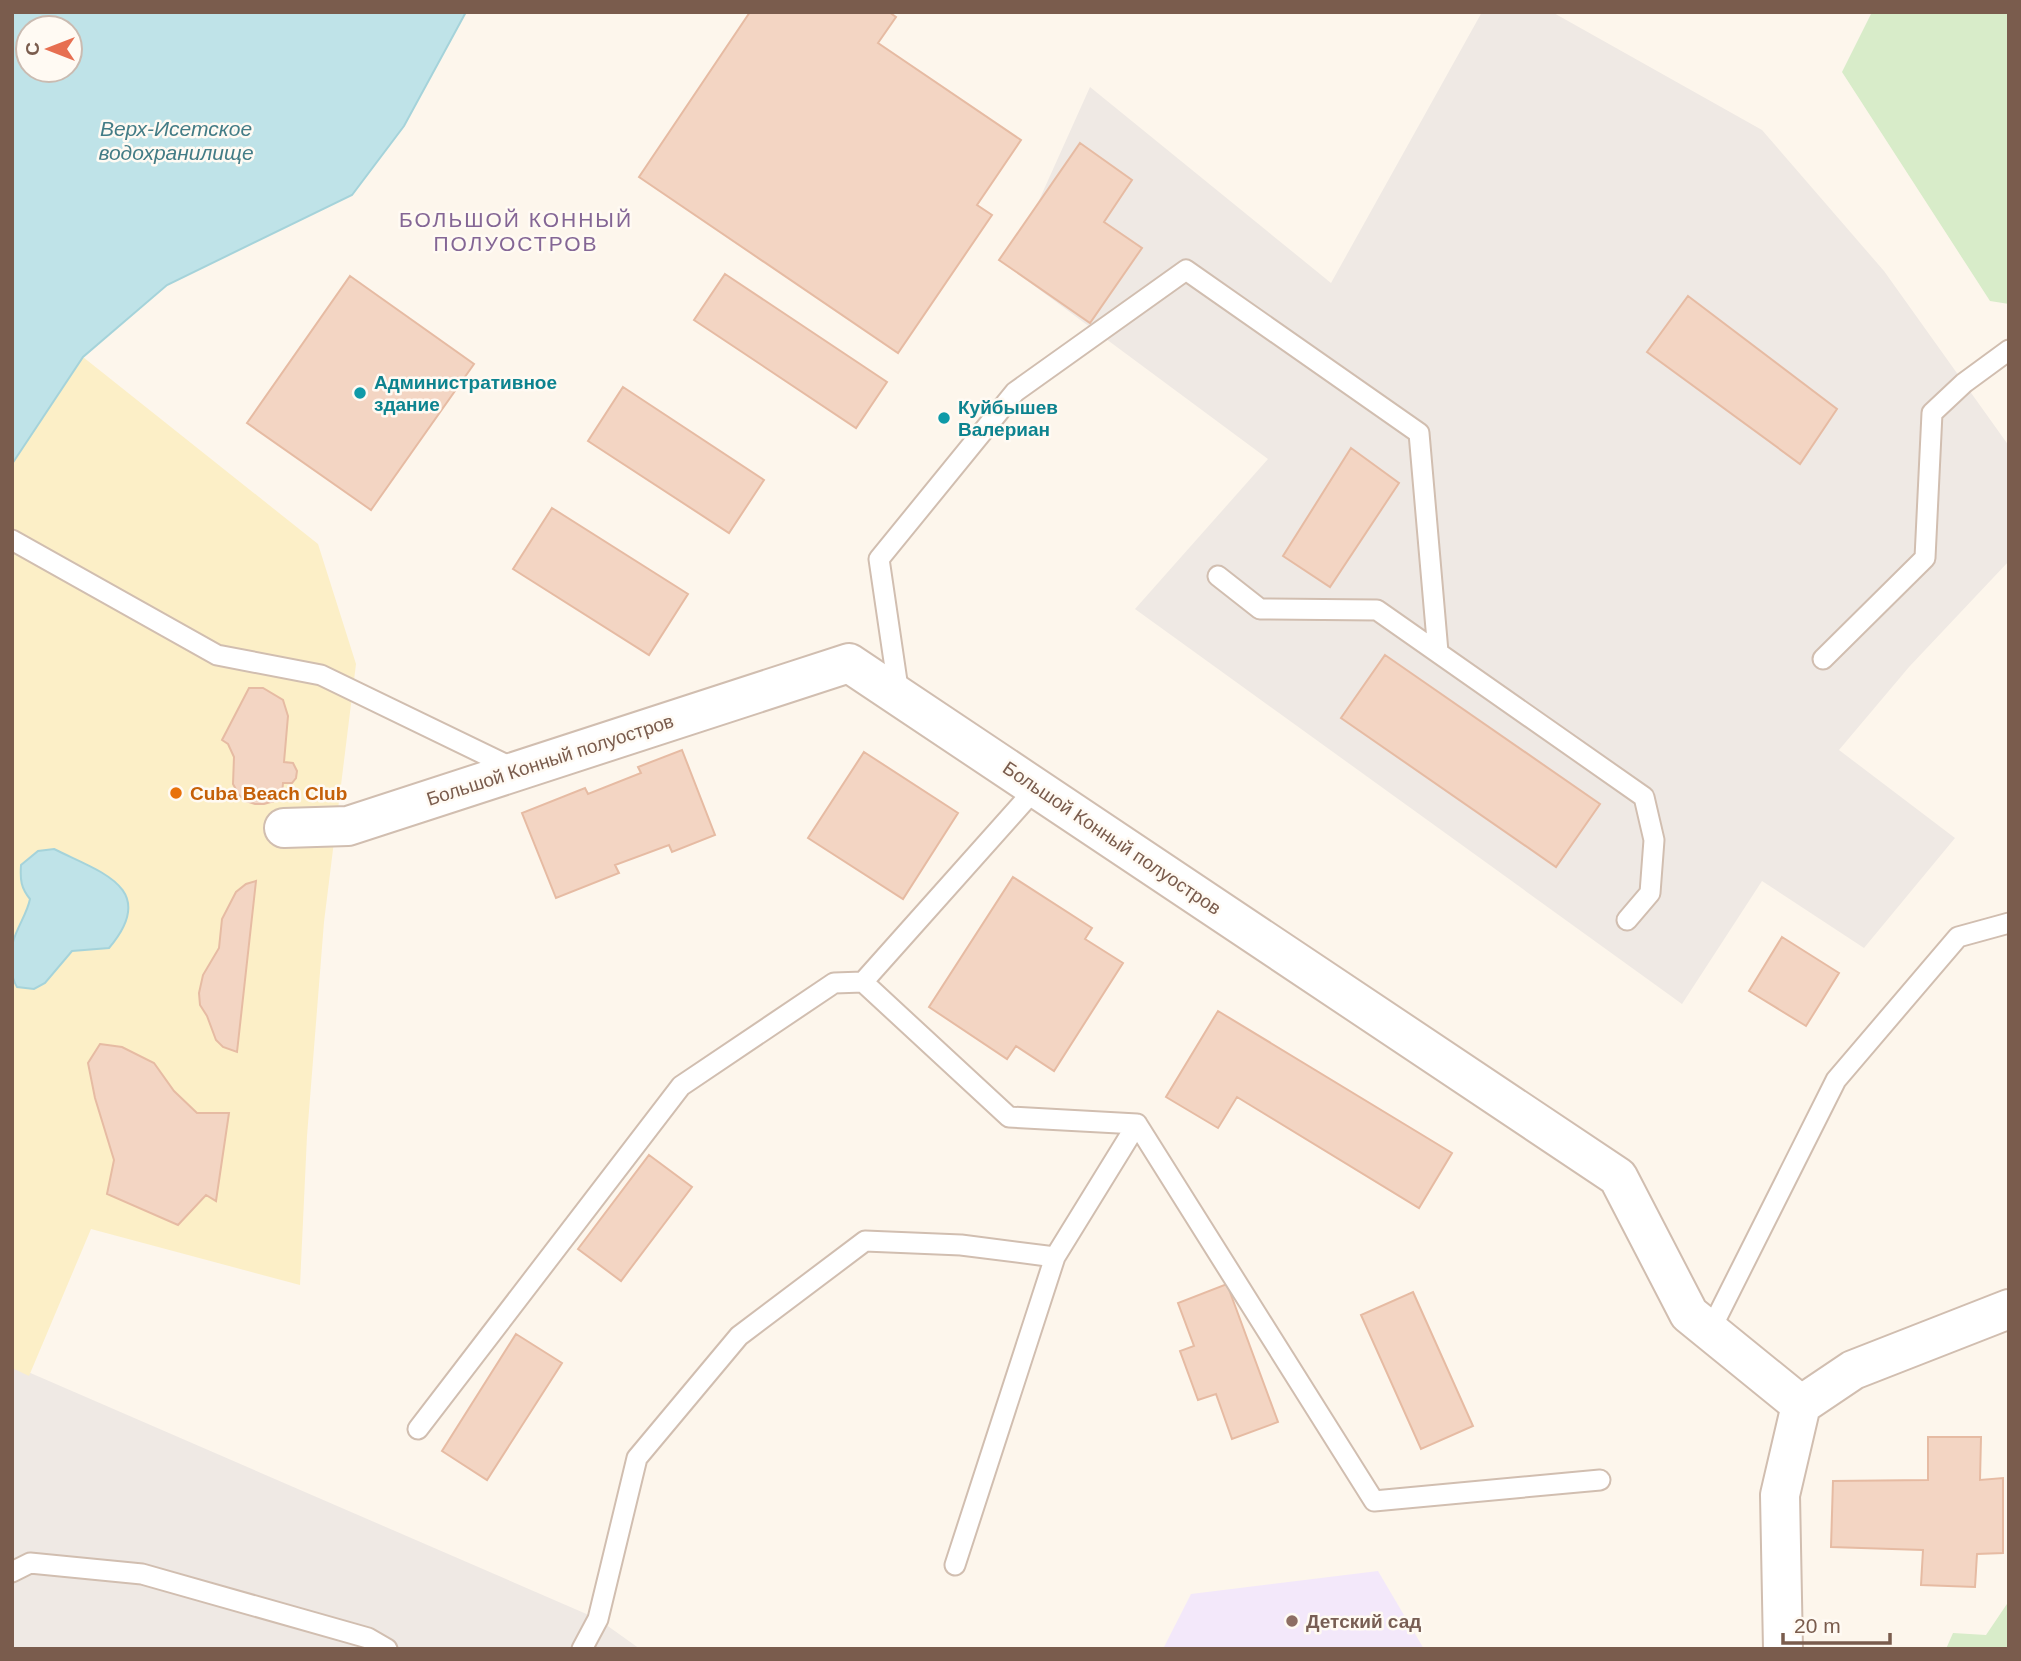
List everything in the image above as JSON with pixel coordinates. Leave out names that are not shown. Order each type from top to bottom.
[{"type":"street","name":"Большой Конный полуостров","points":[[284,828],[348,826],[849,663],[1618,1177],[1689,1314],[1801,1405]]},
{"type":"street","points":[[1783,1649],[1780,1495],[1801,1405],[1853,1370],[2009,1309]]},
{"type":"lane","points":[[899,696],[879,559],[1015,392],[1186,270],[1419,433],[1438,652]]},
{"type":"lane","points":[[1823,659],[1925,558],[1932,413],[1964,383],[2009,350]]},
{"type":"lane","points":[[12,540],[217,655],[321,675],[518,771]]},
{"type":"lane","points":[[1218,576],[1259,609],[1377,610],[1644,797],[1654,840],[1650,893],[1627,920]]},
{"type":"lane","points":[[863,982],[1036,788]]},
{"type":"lane","points":[[1710,1331],[1836,1080],[1958,937],[2009,923]]},
{"type":"lane","points":[[418,1429],[681,1086],[834,983],[863,982],[1009,1116],[1137,1124]]},
{"type":"lane","points":[[955,1566],[1055,1257],[1137,1124]]},
{"type":"lane","points":[[1137,1124],[1374,1501],[1600,1480]]},
{"type":"lane","points":[[582,1649],[598,1619],[636,1458],[739,1336],[865,1241],[961,1245],[1055,1257]]},
{"type":"lane","points":[[12,1572],[30,1563],[142,1574],[368,1638],[387,1649]]},
{"type":"shaded area","points":[[1482,12],[1552,12],[1762,130],[1884,271],[2009,446],[2009,561],[1909,667],[1839,750],[1955,838],[1864,948],[1762,881],[1682,1004],[1135,609],[1268,459],[1009,267],[1090,87],[1331,283]]},
{"type":"shaded area","points":[[12,1365],[598,1619],[640,1649],[12,1649]]},
{"type":"shaded area","name":"Детский сад","points":[[1378,1571],[1424,1649],[1163,1649],[1191,1594]]},
{"type":"green space","points":[[1872,12],[2009,12],[2009,304],[1990,301],[1842,72]]},
{"type":"green space","points":[[2009,1601],[2009,1649],[1946,1649],[1953,1633],[1986,1635]]},
{"type":"sand","name":"Cuba Beach Club","points":[[83,357],[318,544],[356,664],[324,922],[307,1136],[300,1285],[91,1229],[29,1376],[12,1368],[12,464]]},
{"type":"water","name":"Верх-Исетское водохранилище","points":[[12,12],[466,12],[404,126],[352,195],[167,285],[83,357],[12,464]]},
{"type":"water","points":[[54,849],[105,875],[118,885],[126,896],[128,910],[123,927],[109,948],[72,951],[45,983],[34,989],[17,987],[12,972],[12,947],[30,899],[22,884],[21,865],[38,851]]},
{"type":"building","points":[[750,12],[889,12],[896,17],[878,43],[1021,140],[977,205],[992,215],[898,353],[639,177]]},
{"type":"building","points":[[1080,143],[1132,180],[1104,222],[1142,248],[1090,323],[999,260]]},
{"type":"building","points":[[725,274],[887,382],[856,428],[694,320]]},
{"type":"building","name":"Административное здание","points":[[350,276],[474,364],[371,510],[247,423]]},
{"type":"building","points":[[1688,296],[1837,409],[1800,464],[1647,352]]},
{"type":"building","points":[[623,387],[764,480],[729,533],[588,441]]},
{"type":"building","points":[[1351,448],[1399,483],[1330,587],[1283,556]]},
{"type":"building","points":[[552,508],[688,594],[649,655],[513,569]]},
{"type":"building","points":[[1385,655],[1600,804],[1556,867],[1341,718]]},
{"type":"building","points":[[249,688],[263,688],[283,700],[288,716],[284,762],[293,763],[297,771],[292,783],[283,783],[282,794],[274,801],[264,804],[246,801],[239,795],[233,784],[234,757],[228,744],[222,740]]},
{"type":"building","points":[[682,750],[715,835],[672,852],[669,845],[615,865],[619,873],[556,898],[522,813],[585,788],[588,794],[641,773],[638,767]]},
{"type":"building","points":[[864,752],[958,813],[903,899],[808,838]]},
{"type":"building","points":[[1013,877],[1092,928],[1085,939],[1123,963],[1054,1071],[1016,1046],[1007,1059],[929,1007]]},
{"type":"building","points":[[256,881],[237,1052],[223,1047],[216,1040],[200,1005],[199,993],[203,975],[219,948],[222,919],[236,892],[246,884]]},
{"type":"building","points":[[1782,937],[1839,973],[1806,1026],[1749,991]]},
{"type":"building","points":[[1218,1011],[1452,1153],[1419,1208],[1237,1097],[1218,1128],[1166,1097]]},
{"type":"building","points":[[100,1044],[122,1047],[154,1063],[174,1091],[197,1113],[229,1113],[216,1201],[206,1195],[178,1225],[107,1194],[114,1160],[95,1098],[88,1063]]},
{"type":"building","points":[[649,1155],[692,1187],[621,1281],[578,1249]]},
{"type":"building","points":[[1227,1284],[1278,1422],[1232,1439],[1216,1394],[1198,1400],[1180,1351],[1194,1346],[1178,1303]]},
{"type":"building","points":[[1413,1292],[1473,1426],[1421,1449],[1361,1315]]},
{"type":"building","points":[[516,1334],[562,1363],[487,1480],[442,1451]]},
{"type":"building","points":[[1928,1437],[1981,1437],[1980,1480],[2003,1478],[2003,1553],[1977,1554],[1975,1587],[1921,1585],[1923,1550],[1831,1547],[1833,1481],[1928,1480]]},
{"type":"place","name":"Административное здание","points":[[360,393]]},
{"type":"place","name":"Куйбышев Валериан","points":[[944,418]]},
{"type":"place","name":"Cuba Beach Club","points":[[176,793]]},
{"type":"place","name":"Детский сад","points":[[1292,1621]]},
{"type":"district","name":"БОЛЬШОЙ КОННЫЙ ПОЛУОСТРОВ","points":[[516,231]]}]
